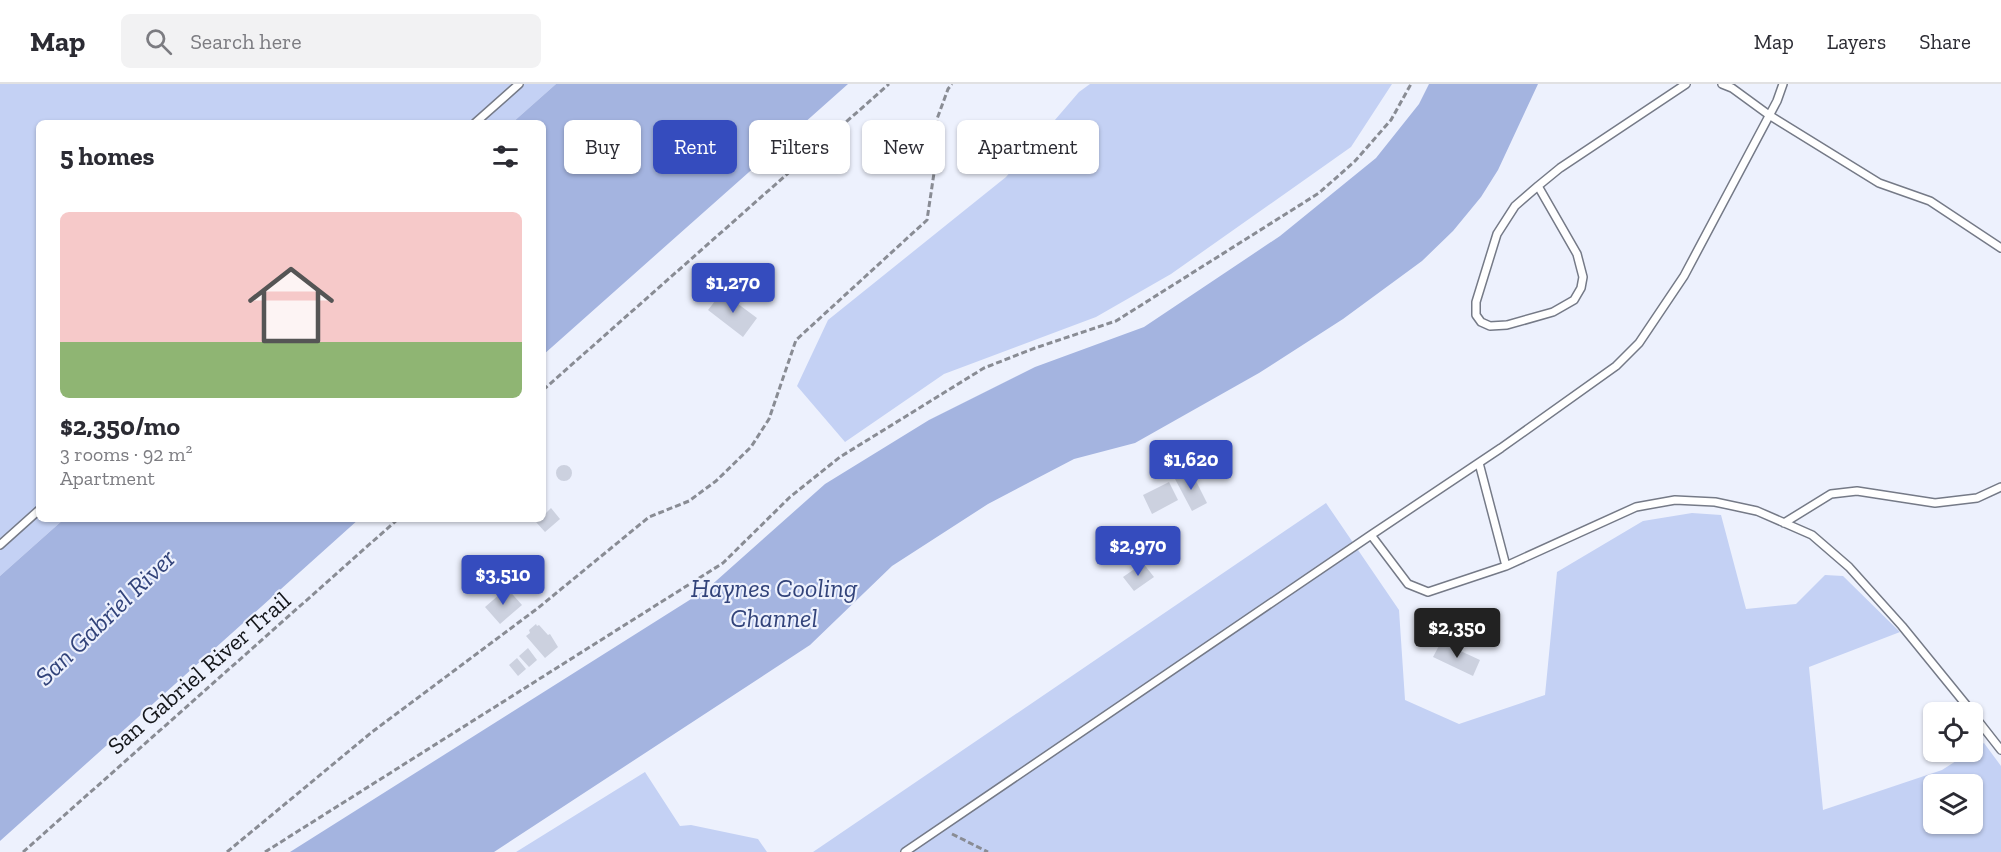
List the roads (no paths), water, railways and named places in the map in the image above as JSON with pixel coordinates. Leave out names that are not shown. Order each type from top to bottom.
[{"type":"lane","points":[[478,120],[519,84]]},
{"type":"lane","points":[[1538,186],[1577,254],[1583,277],[1581,288],[1574,300],[1552,312],[1507,325],[1490,326],[1480,322],[1476,315],[1476,302],[1497,234],[1515,206],[1538,186],[1560,168],[1686,84]]},
{"type":"lane","points":[[1722,84],[1732,88],[1769,116],[1879,183],[1930,201],[2001,248]]},
{"type":"lane","points":[[904,852],[1479,463],[1616,366],[1639,343],[1684,276],[1777,101],[1783,84]]},
{"type":"lane","points":[[1479,463],[1506,566]]},
{"type":"lane","points":[[1784,523],[1831,494],[1857,491],[1935,502],[1977,498],[2001,487]]},
{"type":"lane","points":[[1371,535],[1408,584],[1428,592],[1506,566],[1636,507],[1675,500],[1715,502],[1757,511],[1812,535],[1849,567],[1902,626],[1963,702]]},
{"type":"lane","points":[[0,545],[36,513]]},
{"type":"lane","points":[[1983,727],[2001,750]]},
{"type":"water","points":[[556,84],[848,84],[807,120],[749,120],[749,172],[546,352],[546,120],[515,120]]},
{"type":"water","name":"Haynes Cooling Channel","points":[[1429,84],[1538,84],[1498,170],[1481,197],[1453,231],[1422,261],[1343,319],[1259,373],[1135,443],[1074,459],[988,504],[892,566],[810,645],[494,852],[290,852],[707,589],[825,484],[929,420],[1035,367],[1144,327],[1280,236],[1376,158],[1419,104]]},
{"type":"water","name":"San Gabriel River","points":[[61,522],[356,522],[0,841],[0,576]]}]
